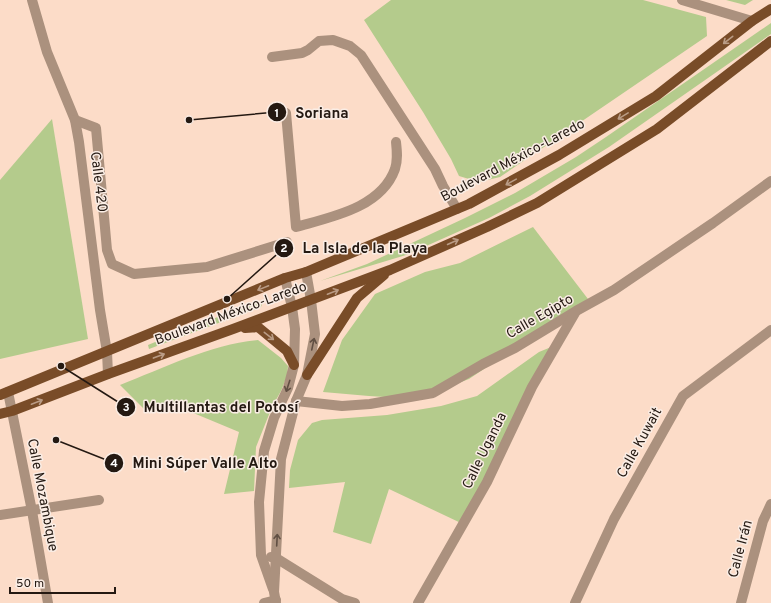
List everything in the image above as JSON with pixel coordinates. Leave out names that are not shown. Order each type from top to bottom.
[{"type":"main road","name":"Boulevard México-Laredo","points":[[4,394],[286,278],[306,272],[469,204],[559,156],[656,96],[752,21],[771,9]]},
{"type":"main road","name":"Boulevard México-Laredo","points":[[0,414],[12,411],[108,374],[233,330],[312,300],[390,270],[487,228],[537,203],[657,129],[771,41]]},
{"type":"main road","points":[[307,375],[357,298],[390,270]]},
{"type":"main road","points":[[233,330],[258,327],[287,351],[294,365]]},
{"type":"street","name":"Calle 420","points":[[32,0],[47,52],[74,120],[79,142],[100,310],[107,352],[108,374]]},
{"type":"street","points":[[682,0],[752,21]]},
{"type":"street","points":[[272,57],[302,53],[318,41],[334,40],[350,46],[361,55],[435,169],[457,209]]},
{"type":"street","points":[[286,113],[296,228],[357,208],[377,196],[390,180],[395,168],[397,157],[396,142]]},
{"type":"street","points":[[74,120],[96,128],[107,250],[112,264],[134,274],[207,267],[287,242]]},
{"type":"street","name":"Calle Egipto","points":[[296,401],[342,406],[370,404],[433,393],[483,364],[515,348],[614,290],[713,223],[771,181]]},
{"type":"street","points":[[275,599],[281,459],[296,401],[307,375],[315,334],[312,300],[306,272]]},
{"type":"street","points":[[275,599],[260,555],[259,502],[264,451],[274,418],[288,388],[294,365],[295,329],[286,278]]},
{"type":"street","name":"Calle Uganda","points":[[418,603],[487,482],[532,387],[576,311]]},
{"type":"street","name":"Calle Kuwait","points":[[575,603],[614,518],[683,396],[771,330]]},
{"type":"street","name":"Calle Mozambique","points":[[4,394],[12,411],[32,510],[48,603]]},
{"type":"street","points":[[0,515],[99,500]]},
{"type":"street","name":"Calle Irán","points":[[741,603],[763,521],[771,504]]},
{"type":"street","points":[[260,555],[276,558],[342,599],[355,603]]},
{"type":"street","points":[[264,603],[275,599]]},
{"type":"green space","points":[[391,0],[643,0],[706,17],[707,36],[500,177],[479,182],[459,176],[451,159],[423,112],[364,20]]},
{"type":"green space","points":[[726,0],[753,0],[745,5]]},
{"type":"green space","points":[[771,23],[771,34],[609,147],[530,196],[489,218],[406,255],[320,281],[367,264],[515,193],[576,157]]},
{"type":"green space","points":[[52,119],[88,339],[0,359],[0,180]]},
{"type":"green space","points":[[533,227],[588,299],[469,379],[417,399],[323,392],[342,340],[375,294],[425,272],[460,263]]},
{"type":"green space","points":[[259,301],[262,304],[261,307],[149,349],[148,345]]},
{"type":"green space","points":[[258,340],[281,358],[288,366],[287,376],[272,407],[256,447],[254,491],[224,494],[239,432],[167,402],[160,412],[145,410],[120,385],[170,364],[223,346]]},
{"type":"green space","points":[[556,345],[463,524],[389,489],[371,544],[333,532],[345,482],[289,488],[290,470],[298,440],[312,423],[322,420],[387,415],[441,406],[477,396],[539,352]]},
{"type":"place","name":"Soriana","points":[[189,120]]},
{"type":"place","name":"La Isla de la Playa","points":[[227,299]]},
{"type":"place","name":"Multillantas del Potosí","points":[[61,366]]},
{"type":"place","name":"Mini Súper Valle Alto","points":[[56,440]]}]
